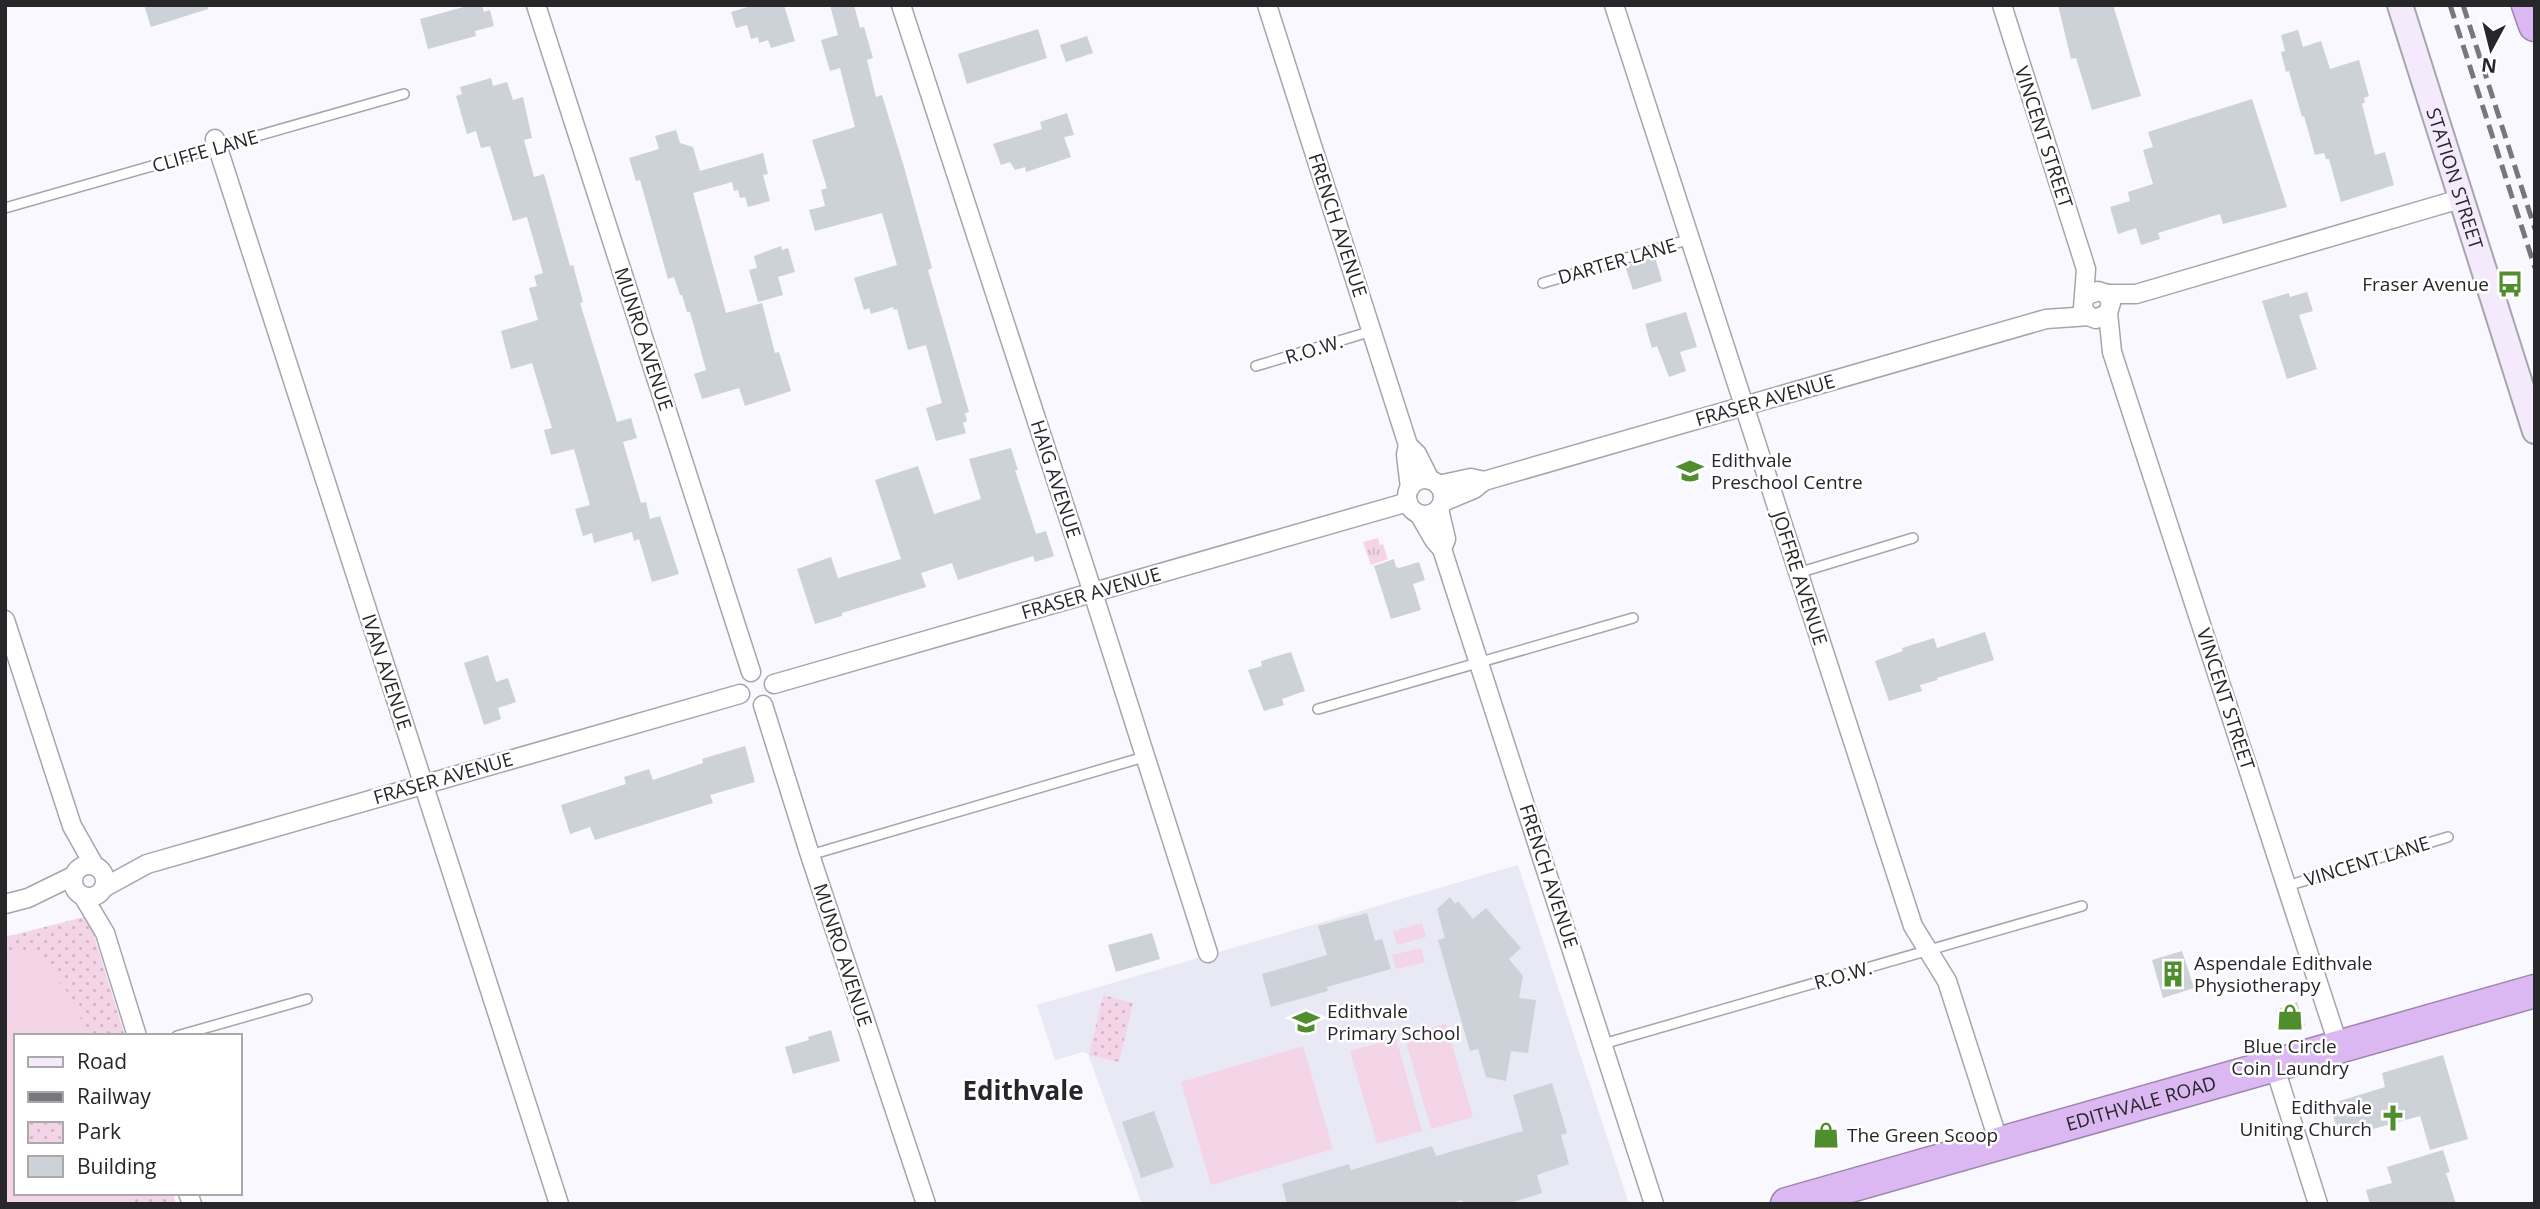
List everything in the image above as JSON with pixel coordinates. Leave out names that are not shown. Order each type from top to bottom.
[{"type":"highway","points":[[2528,5],[2535,25]]},
{"type":"highway","name":"EDITHVALE ROAD","points":[[1787,1204],[2535,991]]},
{"type":"street","name":"MUNRO AVENUE","points":[[536,5],[751,672]]},
{"type":"street","name":"HAIG AVENUE","points":[[901,5],[1208,953]]},
{"type":"street","name":"FRENCH AVENUE","points":[[1267,5],[1408,445],[1406,455],[1412,501],[1442,549],[1654,1204]]},
{"type":"street","name":"JOFFRE AVENUE","points":[[1614,5],[1913,926],[1949,985],[1999,1143]]},
{"type":"street","name":"VINCENT STREET","points":[[2002,5],[2112,352],[2339,1047]]},
{"type":"street","name":"STATION STREET","points":[[2400,5],[2535,431]]},
{"type":"street","name":"IVAN AVENUE","points":[[217,144],[559,1204]]},
{"type":"street","name":"FRASER AVENUE","points":[[1437,494],[1474,489],[1484,481],[2460,200]]},
{"type":"street","name":"FRENCH AVENUE","points":[[1408,445],[1418,454],[1437,494],[1446,539],[1442,549]]},
{"type":"street","points":[[1417,482],[1437,494],[1429,514],[1412,501],[1417,482]]},
{"type":"street","name":"FRASER AVENUE","points":[[774,684],[1412,501]]},
{"type":"street","points":[[5,620],[72,826],[96,867],[105,876],[105,933]]},
{"type":"street","points":[[751,672],[767,674],[774,684],[772,696],[763,705],[750,705],[740,694],[739,684],[751,672]]},
{"type":"street","name":"FRASER AVENUE","points":[[96,867],[147,864],[740,694]]},
{"type":"street","name":"MUNRO AVENUE","points":[[763,705],[926,1204]]},
{"type":"street","points":[[72,826],[73,886],[105,933],[137,1034]]},
{"type":"street","name":"FRASER AVENUE","points":[[103,889],[147,864]]},
{"type":"street","points":[[5,905],[28,898],[84,866],[96,867]]},
{"type":"street","points":[[28,898],[81,895],[93,897],[103,889]]},
{"type":"street","points":[[2274,1065],[2318,1204]]},
{"type":"lane","name":"CLIFFE LANE","points":[[5,208],[217,144],[404,93]]},
{"type":"lane","name":"DARTER LANE","points":[[1543,283],[1690,240]]},
{"type":"lane","name":"R.O.W.","points":[[1256,366],[1372,331]]},
{"type":"lane","points":[[1798,573],[1913,538]]},
{"type":"lane","points":[[1318,709],[1633,618]]},
{"type":"lane","points":[[810,855],[1144,757]]},
{"type":"lane","name":"VINCENT LANE","points":[[2287,886],[2448,837]]},
{"type":"lane","name":"R.O.W.","points":[[1603,1044],[2082,905]]},
{"type":"lane","points":[[184,1034],[307,999]]},
{"type":"shaded area","name":"Edithvale Primary School","points":[[1518,865],[1629,1204],[1142,1204],[1088,1054],[1083,1052],[1055,1060],[1037,1005]]},
{"type":"green space","points":[[1378,538],[1388,559],[1371,565],[1363,542]]},
{"type":"green space","points":[[88,916],[124,1034],[14,1034],[14,1195],[174,1195],[176,1204],[5,1204],[5,937]]},
{"type":"green space","points":[[1422,923],[1426,937],[1397,945],[1393,931]]},
{"type":"green space","points":[[1421,948],[1425,962],[1396,969],[1392,955]]},
{"type":"green space","points":[[29,951],[76,1003],[85,1034],[14,1034],[14,1195],[132,1195],[134,1204],[5,1204],[5,958]]},
{"type":"green space","points":[[1103,995],[1133,1003],[1119,1062],[1089,1055]]},
{"type":"green space","points":[[1446,1024],[1473,1117],[1431,1129],[1404,1035]]},
{"type":"green space","points":[[1396,1038],[1422,1131],[1377,1144],[1350,1051]]},
{"type":"green space","points":[[1303,1046],[1333,1149],[1211,1185],[1181,1082]]},
{"type":"building","points":[[144,5],[207,5],[208,9],[151,27]]},
{"type":"building","points":[[471,5],[482,5],[484,12],[490,10],[494,26],[475,31],[476,36],[428,49],[420,19]]},
{"type":"building","points":[[754,5],[784,5],[795,41],[771,48],[768,40],[759,43],[758,37],[751,39],[747,25],[736,28],[731,12]]},
{"type":"building","points":[[830,5],[854,5],[860,28],[864,27],[873,58],[867,60],[876,97],[882,95],[904,167],[932,268],[928,270],[969,412],[965,413],[967,421],[963,423],[966,433],[936,441],[926,408],[942,403],[926,345],[908,350],[897,309],[894,310],[893,307],[871,314],[869,308],[864,310],[854,278],[897,265],[882,213],[815,231],[809,210],[825,206],[821,190],[827,188],[812,140],[855,127],[840,68],[830,71],[821,40],[838,35]]},
{"type":"building","points":[[2058,5],[2113,5],[2141,96],[2092,110],[2076,58],[2071,59]]},
{"type":"building","points":[[1038,29],[1047,58],[967,84],[958,54]]},
{"type":"building","points":[[2298,30],[2303,47],[2321,41],[2330,69],[2359,60],[2369,96],[2364,98],[2365,102],[2362,104],[2375,155],[2385,152],[2394,185],[2341,202],[2329,159],[2326,159],[2324,153],[2315,155],[2281,52],[2285,51],[2281,35]]},
{"type":"building","points":[[1087,36],[1093,53],[1066,62],[1060,45]]},
{"type":"building","points":[[491,78],[493,86],[507,82],[513,100],[523,97],[532,138],[524,140],[534,177],[544,174],[570,266],[573,265],[583,302],[580,303],[617,422],[631,418],[637,438],[623,442],[641,503],[646,502],[650,519],[660,516],[679,574],[652,582],[639,539],[634,541],[632,532],[594,543],[592,533],[583,536],[575,509],[590,505],[574,449],[551,455],[544,430],[552,428],[532,363],[511,369],[501,331],[538,320],[529,288],[537,286],[534,276],[543,273],[527,217],[513,221],[490,146],[481,148],[476,131],[467,134],[456,96],[462,94],[460,87]]},
{"type":"building","points":[[2252,99],[2287,207],[2223,224],[2220,214],[2158,233],[2160,239],[2141,245],[2136,228],[2118,234],[2110,207],[2130,201],[2128,192],[2153,184],[2143,150],[2153,147],[2148,132]]},
{"type":"building","points":[[1067,113],[1074,135],[1064,137],[1071,157],[1026,172],[1025,167],[1015,170],[1010,162],[1001,165],[993,144],[1042,129],[1040,122]]},
{"type":"building","points":[[676,130],[680,143],[693,147],[700,171],[763,153],[768,174],[763,175],[770,201],[748,207],[745,197],[740,198],[738,190],[734,191],[732,182],[693,193],[726,313],[762,303],[775,353],[779,352],[791,391],[745,406],[739,388],[702,399],[694,374],[706,370],[690,312],[687,312],[674,277],[668,279],[640,180],[636,181],[629,158],[659,149],[655,136]]},
{"type":"building","points":[[781,246],[782,250],[788,248],[795,272],[778,277],[783,295],[758,302],[749,270],[757,268],[754,256]]},
{"type":"building","points":[[1655,257],[1662,281],[1633,290],[1625,266]]},
{"type":"building","points":[[2307,292],[2313,311],[2299,315],[2317,369],[2287,379],[2262,301],[2289,293],[2290,297]]},
{"type":"building","points":[[1686,312],[1697,347],[1680,352],[1686,371],[1669,377],[1657,346],[1652,348],[1645,324]]},
{"type":"building","points":[[1011,448],[1018,470],[1015,470],[1036,534],[1046,531],[1054,556],[1035,562],[1033,556],[958,580],[952,563],[921,573],[926,587],[815,624],[797,569],[831,557],[838,578],[901,559],[875,480],[918,466],[934,514],[981,499],[969,459]]},
{"type":"building","points":[[1394,559],[1396,567],[1399,568],[1419,562],[1425,580],[1413,584],[1421,610],[1391,619],[1374,566]]},
{"type":"building","points":[[1985,632],[1994,660],[1937,678],[1938,680],[1920,685],[1922,691],[1889,701],[1875,661],[1903,651],[1902,648],[1934,638],[1937,648]]},
{"type":"building","points":[[1291,652],[1305,691],[1282,699],[1284,705],[1264,711],[1248,670],[1262,666],[1261,661]]},
{"type":"building","points":[[488,655],[496,682],[508,678],[516,702],[498,708],[501,719],[484,725],[464,663]]},
{"type":"building","points":[[745,746],[755,782],[710,795],[713,803],[595,840],[590,827],[570,834],[561,805],[626,784],[624,777],[649,769],[653,780],[703,763],[702,759]]},
{"type":"building","points":[[1450,897],[1455,904],[1458,901],[1473,919],[1486,908],[1521,948],[1509,959],[1523,976],[1519,998],[1536,1000],[1528,1053],[1511,1051],[1506,1081],[1486,1077],[1478,1049],[1470,1051],[1438,940],[1445,938],[1437,909]]},
{"type":"building","points":[[1367,913],[1375,941],[1382,939],[1391,969],[1327,987],[1328,991],[1271,1007],[1262,974],[1327,955],[1318,926]]},
{"type":"building","points":[[1152,933],[1160,959],[1116,972],[1108,945]]},
{"type":"building","name":"Aspendale Edithvale Physiotherapy","points":[[2182,951],[2194,988],[2163,998],[2152,960]]},
{"type":"building","name":"Blue Circle Coin Laundry","points":[[2297,1002],[2305,1025],[2283,1032],[2276,1010]]},
{"type":"building","points":[[831,1030],[840,1061],[793,1074],[785,1047]]},
{"type":"building","name":"Edithvale Uniting Church","points":[[2443,1055],[2468,1139],[2430,1150],[2420,1116],[2373,1129],[2372,1124],[2338,1134],[2330,1104],[2385,1087],[2382,1073]]},
{"type":"building","points":[[1552,1083],[1567,1133],[1561,1135],[1569,1164],[1537,1175],[1542,1193],[1507,1204],[1463,1204],[1462,1200],[1448,1204],[1287,1204],[1282,1184],[1349,1164],[1351,1170],[1432,1146],[1436,1156],[1523,1131],[1513,1095]]},
{"type":"building","points":[[1154,1111],[1174,1167],[1141,1178],[1122,1122]]},
{"type":"building","points":[[2443,1150],[2450,1172],[2446,1173],[2456,1204],[2370,1204],[2366,1190],[2392,1183],[2387,1167]]},
{"type":"railway","points":[[2450,5],[2535,268]]},
{"type":"railway","points":[[2463,5],[2535,229]]},
{"type":"place","name":"Fraser Avenue","points":[[2510,284]]},
{"type":"place","name":"Edithvale Preschool Centre","points":[[1690,471]]},
{"type":"place","name":"Aspendale Edithvale Physiotherapy","points":[[2173,974]]},
{"type":"place","name":"Blue Circle Coin Laundry","points":[[2290,1017]]},
{"type":"place","name":"Edithvale Primary School","points":[[1306,1022]]},
{"type":"place","name":"Edithvale Uniting Church","points":[[2393,1118]]},
{"type":"place","name":"The Green Scoop","points":[[1826,1135]]},
{"type":"district","name":"Edithvale","points":[[1023,1091]]}]
